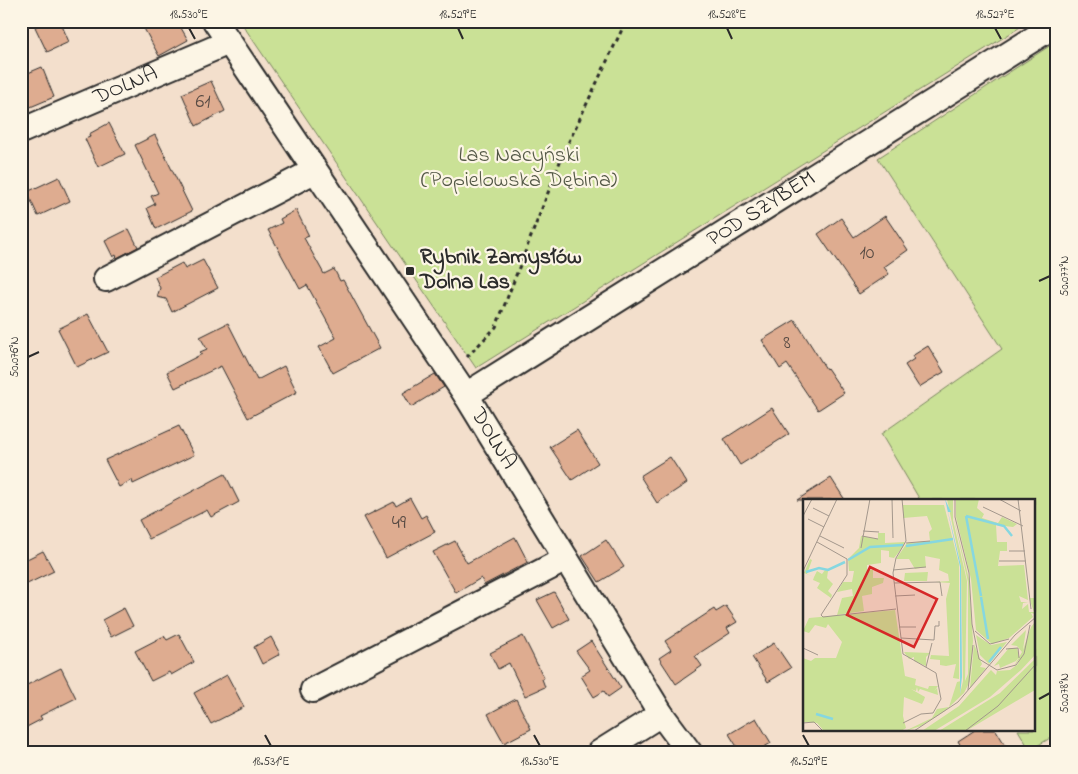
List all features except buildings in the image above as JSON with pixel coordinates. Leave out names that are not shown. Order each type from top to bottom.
[{"type":"street","name":"DOLNA","points":[[215,21],[450,374],[466,395],[661,714],[690,753]]},
{"type":"street","name":"POD SZYBEM","points":[[466,395],[1057,24]]},
{"type":"street","name":"DOLNA","points":[[21,130],[229,42]]},
{"type":"street","points":[[106,279],[314,171]]},
{"type":"street","points":[[313,690],[566,559]]},
{"type":"street","points":[[599,753],[661,714]]},
{"type":"path","points":[[450,374],[496,327],[563,154],[626,21]]},
{"type":"green space","name":"Las Nacyński (Popielowska Dębina)","points":[[240,21],[1030,21],[476,368]]},
{"type":"green space","points":[[1057,41],[1057,734],[1030,750],[1019,732],[1036,732],[1036,499],[919,499],[881,434],[1002,349],[878,158]]},
{"type":"place","name":"Rybnik Zamysłów Dolna Las","points":[[410,271]]}]
